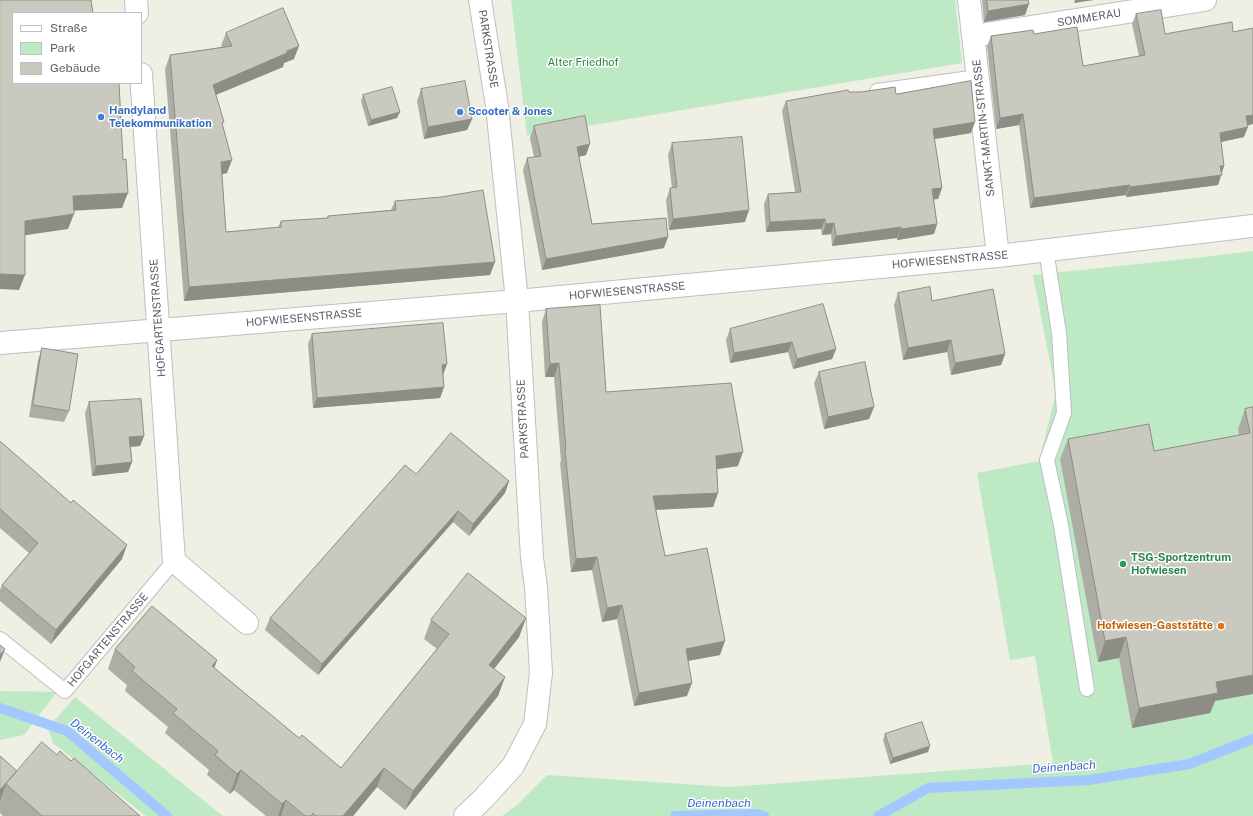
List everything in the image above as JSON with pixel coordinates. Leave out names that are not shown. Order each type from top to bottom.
[{"type":"street","points":[[136,0],[137,12]]},
{"type":"street","name":"PARKSTRASSE","points":[[466,816],[514,766],[535,724],[541,673],[536,587],[532,558],[517,301],[497,106],[480,0]]},
{"type":"street","name":"SANKT-MARTIN-STRASSE","points":[[969,0],[998,256]]},
{"type":"street","name":"SOMMERAU","points":[[973,36],[1205,0]]},
{"type":"street","name":"HOFGARTENSTRASSE","points":[[142,84],[174,561]]},
{"type":"street","name":"HOFWIESENSTRASSE","points":[[0,343],[517,301],[998,256],[1253,226]]},
{"type":"street","points":[[174,561],[247,623]]},
{"type":"lane","points":[[864,93],[978,76]]},
{"type":"lane","points":[[1046,250],[1059,333],[1064,413],[1048,460],[1061,525],[1087,689]]},
{"type":"lane","name":"HOFGARTENSTRASSE","points":[[0,639],[65,691],[174,561]]},
{"type":"green space","name":"Alter Friedhof","points":[[511,0],[955,0],[962,63],[527,136]]},
{"type":"green space","name":"TSG-Sportzentrum Hofwiesen","points":[[1253,251],[1253,816],[502,816],[517,805],[547,775],[729,787],[1053,763],[1035,656],[1010,660],[977,473],[1039,461],[1056,393],[1033,275]]},
{"type":"green space","points":[[0,692],[57,692],[24,735],[0,740]]},
{"type":"green space","points":[[75,697],[223,816],[146,816],[53,743],[48,728]]},
{"type":"building","points":[[0,0],[91,0],[93,12],[12,12],[12,84],[119,84],[123,160],[126,159],[128,193],[73,196],[74,214],[25,221],[25,275],[0,274]]},
{"type":"building","points":[[987,0],[1028,0],[1029,4],[988,11]]},
{"type":"building","points":[[283,8],[299,46],[287,51],[287,53],[213,85],[224,122],[222,123],[232,160],[221,162],[226,232],[281,227],[281,221],[328,218],[328,216],[396,210],[395,201],[441,197],[483,190],[495,262],[189,287],[170,55],[232,46],[226,33]]},
{"type":"building","points":[[1161,10],[1165,34],[1232,22],[1233,32],[1253,28],[1253,115],[1246,116],[1248,127],[1220,133],[1224,166],[1220,166],[1222,175],[1130,187],[1130,185],[1034,198],[1023,114],[1000,118],[991,36],[1033,30],[1034,34],[1077,27],[1083,66],[1145,55],[1136,14]]},
{"type":"building","points":[[465,81],[472,119],[428,127],[421,89]]},
{"type":"building","points":[[971,81],[975,122],[933,129],[942,188],[932,189],[937,224],[901,229],[901,227],[836,236],[834,223],[826,224],[825,219],[770,222],[768,194],[801,192],[786,101],[848,90],[849,92],[861,92],[895,87],[896,94]]},
{"type":"building","points":[[392,87],[400,112],[371,120],[363,95]]},
{"type":"building","points":[[585,116],[590,144],[577,147],[592,224],[666,218],[668,237],[546,259],[527,158],[541,156],[534,126]]},
{"type":"building","points":[[742,137],[749,210],[673,219],[670,188],[677,187],[672,143]]},
{"type":"building","points":[[930,287],[932,301],[993,289],[1005,354],[955,363],[951,340],[908,348],[898,293]]},
{"type":"building","points":[[823,304],[836,349],[797,359],[792,342],[734,353],[730,329]]},
{"type":"building","points":[[600,305],[606,392],[731,383],[743,452],[716,456],[718,493],[653,496],[665,556],[707,548],[725,641],[686,649],[692,683],[639,693],[622,605],[607,608],[597,557],[576,559],[565,450],[559,363],[550,364],[546,309]]},
{"type":"building","points":[[443,323],[447,364],[442,365],[444,387],[317,398],[312,334]]},
{"type":"building","points":[[42,348],[78,354],[69,411],[33,405]]},
{"type":"building","points":[[865,362],[874,407],[828,417],[819,372]]},
{"type":"building","points":[[141,399],[144,436],[129,437],[132,462],[96,466],[89,402]]},
{"type":"building","points":[[1253,407],[1253,675],[1216,682],[1218,693],[1139,708],[1126,637],[1105,641],[1068,439],[1149,424],[1154,451],[1250,433],[1245,409]]},
{"type":"building","points":[[451,433],[509,481],[473,524],[458,511],[322,664],[270,618],[405,465],[416,474]]},
{"type":"building","points":[[0,442],[71,503],[73,500],[127,545],[56,630],[2,585],[38,543],[0,509]]},
{"type":"building","points":[[468,573],[526,618],[489,665],[505,677],[413,791],[384,768],[343,816],[316,816],[313,813],[311,816],[305,816],[286,800],[282,804],[241,770],[237,774],[215,755],[218,751],[173,713],[177,709],[132,671],[135,667],[115,649],[152,606],[217,660],[212,666],[299,738],[302,735],[341,768],[449,634],[431,620]]},
{"type":"building","points":[[0,645],[5,649],[0,655]]},
{"type":"building","points":[[922,722],[930,746],[893,758],[885,734]]},
{"type":"building","points":[[42,742],[57,755],[60,751],[71,761],[74,758],[140,816],[42,816],[6,784]]},
{"type":"building","points":[[0,756],[17,771],[0,790]]},
{"type":"waterway","name":"Deinenbach","points":[[0,708],[67,731],[167,816]]},
{"type":"waterway","name":"Deinenbach","points":[[878,816],[928,788],[1089,780],[1189,764],[1253,739]]},
{"type":"waterway","name":"Deinenbach","points":[[675,816],[757,814],[764,816]]},
{"type":"place","name":"Scooter & Jones","points":[[460,112]]},
{"type":"place","name":"Handyland Telekommunikation","points":[[101,117]]},
{"type":"place","name":"TSG-Sportzentrum Hofwiesen","points":[[1123,564]]},
{"type":"place","name":"Hofwiesen-Gaststätte","points":[[1221,626]]}]
